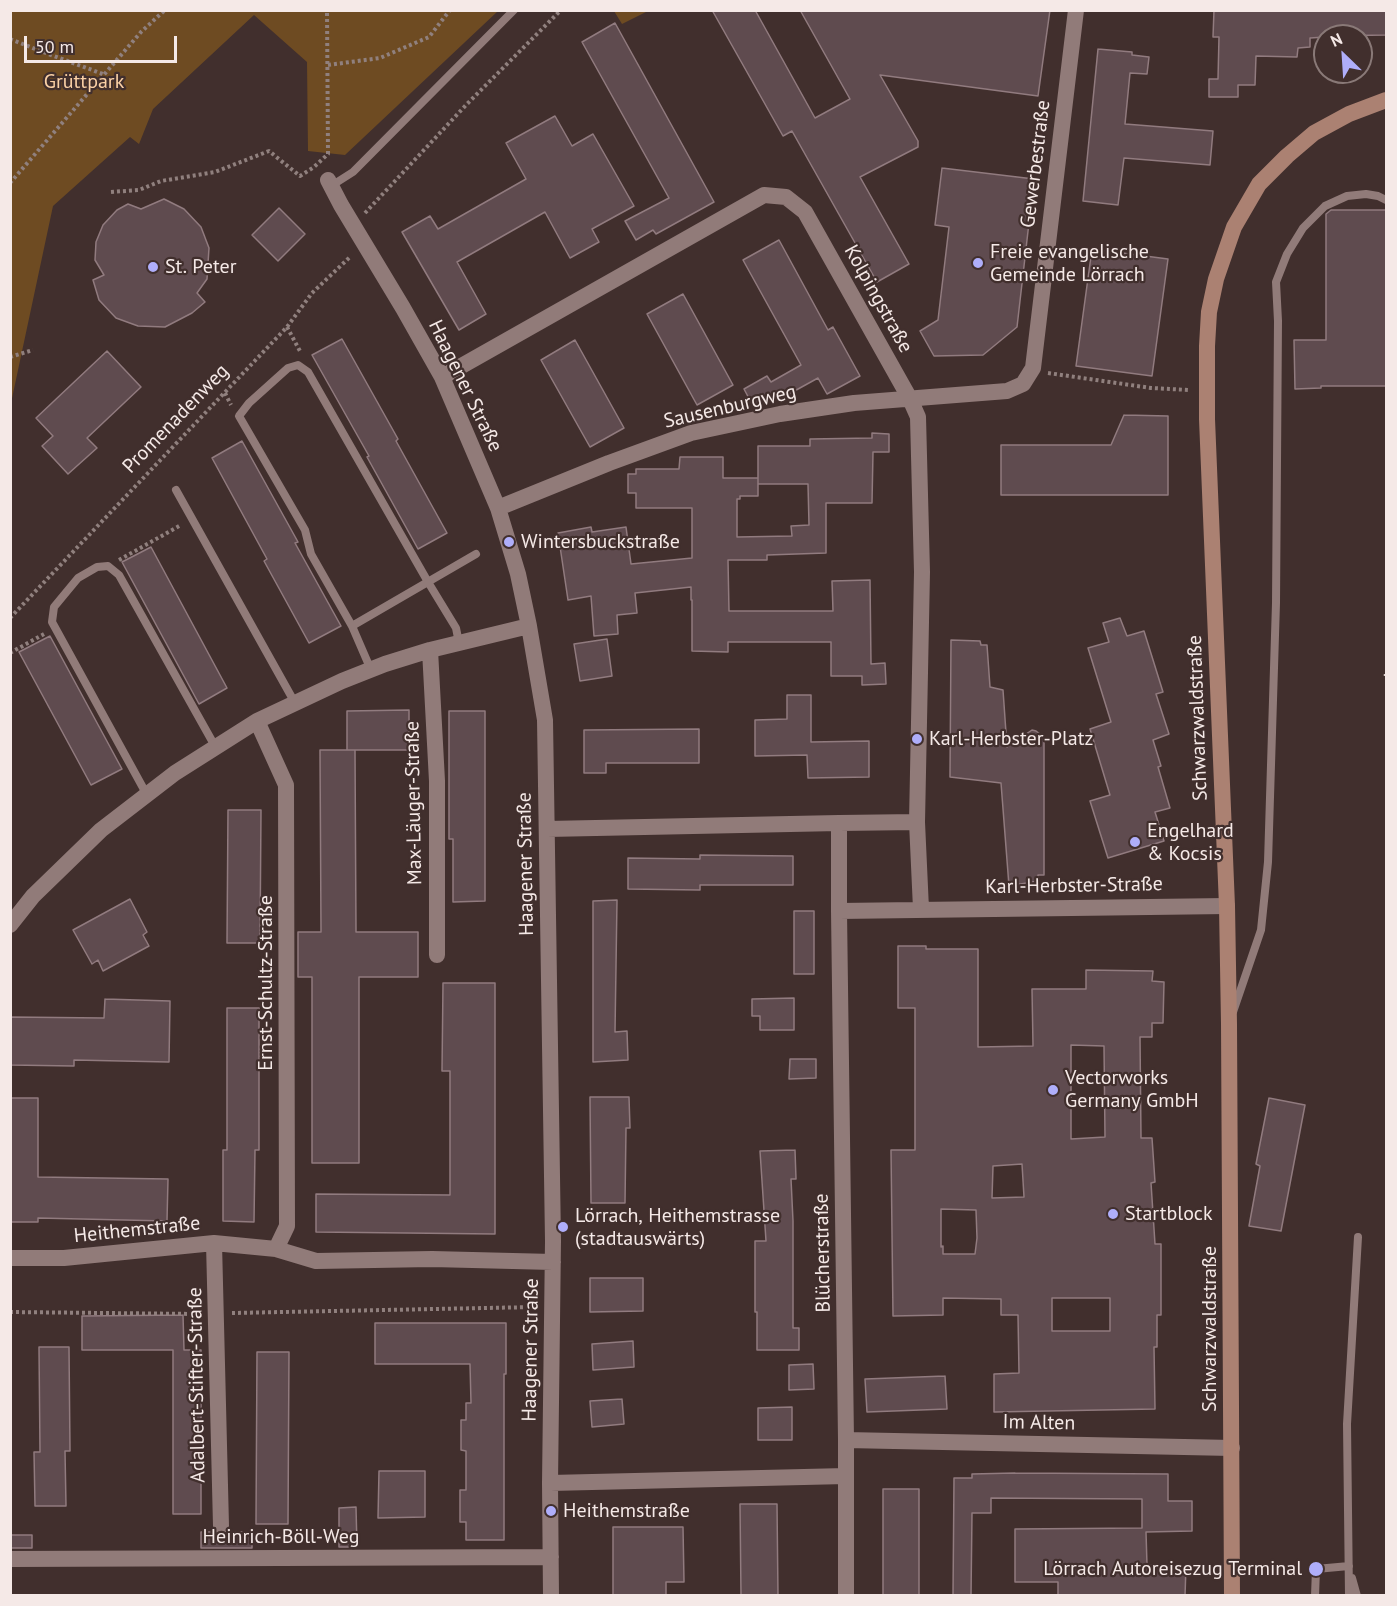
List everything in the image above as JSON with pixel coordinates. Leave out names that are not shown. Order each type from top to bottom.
[{"type":"main road","name":"Schwarzwaldstraße","points":[[1232,1596],[1227,906],[1207,419],[1209,312],[1215,279],[1234,227],[1259,184],[1314,133],[1349,114],[1386,100]]},
{"type":"street","name":"Gewerbestraße","points":[[1033,368],[1076,10]]},
{"type":"street","name":"Haagener Straße","points":[[329,183],[442,377],[498,508],[518,574],[545,720],[553,1262],[551,1596]]},
{"type":"street","name":"Kolpingstraße","points":[[442,377],[764,195],[786,197],[805,212],[918,417],[921,551],[917,822]]},
{"type":"street","points":[[910,399],[1007,391],[1023,384],[1033,368]]},
{"type":"street","name":"Sausenburgweg","points":[[498,508],[691,433],[780,414],[854,403],[910,399]]},
{"type":"street","points":[[10,925],[33,896],[101,830],[175,773],[257,721],[371,669],[430,650],[529,626]]},
{"type":"street","name":"Max-Läuger-Straße","points":[[430,650],[437,781],[436,955]]},
{"type":"street","name":"Ernst-Schultz-Straße","points":[[257,721],[286,785],[287,1226],[276,1249]]},
{"type":"street","points":[[546,829],[839,823],[917,822],[921,909],[839,911],[839,823]]},
{"type":"street","name":"Karl-Herbster-Straße","points":[[921,909],[1227,906]]},
{"type":"street","name":"Blücherstraße","points":[[839,911],[846,1596]]},
{"type":"street","name":"Heithemstraße","points":[[10,1258],[64,1258],[214,1243],[276,1249],[316,1261],[432,1259],[553,1262]]},
{"type":"street","name":"Adalbert-Stifter-Straße","points":[[214,1243],[221,1526]]},
{"type":"street","name":"Im Alten","points":[[846,1440],[1232,1448]]},
{"type":"street","points":[[550,1483],[846,1476]]},
{"type":"street","name":"Heinrich-Böll-Weg","points":[[10,1559],[551,1557]]},
{"type":"lane","points":[[329,183],[353,172],[514,10]]},
{"type":"lane","points":[[1229,1024],[1261,930],[1268,862],[1275,603],[1278,321],[1276,282],[1287,254],[1303,228],[1325,206],[1347,196],[1366,194],[1386,200]]},
{"type":"lane","points":[[371,669],[352,626],[311,554],[305,531],[239,416],[249,403],[288,368],[298,365],[308,372],[456,628],[459,643]]},
{"type":"lane","points":[[176,490],[295,703]]},
{"type":"lane","points":[[352,626],[476,554]]},
{"type":"lane","points":[[147,795],[52,622],[54,607],[78,578],[97,567],[108,566],[119,575],[216,748]]},
{"type":"lane","points":[[1351,1596],[1347,1424],[1358,1236]]},
{"type":"lane","points":[[1316,1596],[1316,1569],[1349,1566]]},
{"type":"path","points":[[10,183],[103,74],[141,32],[165,10]]},
{"type":"path","points":[[111,192],[139,190],[161,181],[215,172],[269,152],[300,176],[328,154],[327,10]]},
{"type":"path","points":[[328,64],[380,58],[429,37],[450,10]]},
{"type":"path","points":[[368,210],[467,104],[561,10]]},
{"type":"path","points":[[10,39],[103,74]]},
{"type":"path","name":"Promenadenweg","points":[[10,618],[287,327],[312,293],[364,243]]},
{"type":"path","points":[[287,327],[301,353],[298,365]]},
{"type":"path","points":[[10,357],[33,350]]},
{"type":"path","points":[[1033,368],[1052,374],[1151,388],[1182,390]]},
{"type":"path","points":[[108,566],[192,518]]},
{"type":"path","points":[[10,653],[55,627]]},
{"type":"path","points":[[10,1312],[216,1314],[552,1307]]},
{"type":"green space","name":"Grüttpark","points":[[11,10],[498,11],[345,155],[308,151],[307,62],[254,15],[153,109],[139,144],[130,137],[53,206],[11,403]]},
{"type":"green space","points":[[614,11],[648,11],[622,24]]},
{"type":"building","points":[[712,10],[755,10],[815,118],[850,99],[800,10],[1050,10],[1038,96],[880,75],[918,141],[918,147],[860,177],[909,264],[877,282],[792,131],[783,136]]},
{"type":"building","points":[[1214,10],[1386,10],[1386,35],[1373,35],[1373,24],[1313,24],[1310,47],[1298,48],[1297,57],[1256,56],[1255,85],[1238,85],[1238,97],[1209,97],[1209,79],[1218,79],[1219,37],[1213,37]]},
{"type":"building","points":[[615,23],[714,202],[656,234],[653,230],[636,240],[625,221],[669,198],[582,42]]},
{"type":"building","points":[[1098,49],[1132,52],[1132,55],[1149,57],[1147,74],[1130,73],[1125,124],[1213,131],[1210,165],[1124,158],[1118,205],[1083,201]]},
{"type":"building","points":[[555,116],[572,146],[593,134],[634,206],[592,229],[599,242],[570,258],[545,212],[457,262],[486,314],[459,330],[402,232],[430,216],[438,229],[526,179],[506,143]]},
{"type":"building","points":[[942,168],[1034,179],[1017,327],[983,355],[934,356],[920,331],[938,320],[949,227],[935,225]]},
{"type":"building","name":"St. Peter","points":[[164,199],[184,209],[201,227],[209,248],[207,279],[197,293],[205,302],[192,313],[165,327],[138,326],[116,318],[99,300],[93,280],[104,275],[95,260],[96,242],[103,225],[117,210],[128,204],[141,209]]},
{"type":"building","points":[[279,208],[305,234],[278,261],[252,235]]},
{"type":"building","points":[[1331,210],[1386,210],[1386,386],[1321,386],[1321,388],[1295,389],[1294,340],[1326,340],[1326,214]]},
{"type":"building","points":[[779,240],[828,330],[833,327],[860,376],[827,394],[818,378],[780,399],[777,393],[753,406],[744,389],[767,376],[771,382],[801,365],[743,260]]},
{"type":"building","points":[[1092,249],[1168,259],[1152,376],[1076,366]]},
{"type":"building","points":[[683,294],[733,385],[697,405],[647,314]]},
{"type":"building","points":[[342,339],[447,533],[418,549],[312,355]]},
{"type":"building","points":[[575,340],[624,428],[590,447],[541,360]]},
{"type":"building","points":[[107,351],[141,387],[87,438],[97,448],[68,474],[42,446],[53,436],[36,418]]},
{"type":"building","points":[[1124,415],[1168,416],[1168,495],[1001,495],[1001,445],[1111,445]]},
{"type":"building","points":[[872,433],[889,434],[889,452],[873,452],[872,503],[826,503],[826,553],[767,555],[767,560],[728,560],[729,611],[833,611],[832,581],[870,580],[871,664],[885,663],[886,684],[862,685],[862,676],[831,676],[831,642],[728,642],[728,652],[692,651],[691,587],[635,593],[637,613],[617,615],[618,634],[594,636],[591,596],[568,600],[558,533],[591,527],[592,532],[626,527],[631,564],[692,558],[692,508],[636,508],[636,493],[628,493],[628,474],[636,474],[636,469],[679,469],[680,457],[723,457],[723,478],[758,478],[758,446],[810,446],[810,439],[872,438]],"holes":[[[758,484],[808,484],[809,525],[791,526],[792,536],[737,537],[737,499],[740,499],[740,496],[758,496]]]},
{"type":"building","points":[[242,441],[341,626],[309,643],[264,561],[267,559],[212,458]]},
{"type":"building","points":[[151,547],[227,688],[199,704],[122,562]]},
{"type":"building","points":[[1120,618],[1127,636],[1144,631],[1163,692],[1156,694],[1169,734],[1153,740],[1170,808],[1155,812],[1164,841],[1108,858],[1090,801],[1110,795],[1090,729],[1111,722],[1088,648],[1109,642],[1103,623]]},
{"type":"building","points":[[50,636],[122,769],[91,785],[19,652]]},
{"type":"building","points":[[607,639],[612,676],[580,681],[574,644]]},
{"type":"building","points":[[951,640],[980,641],[981,645],[987,645],[990,687],[1003,690],[1007,747],[1032,730],[1044,737],[1044,875],[1038,875],[1038,881],[1009,886],[1001,783],[950,777]]},
{"type":"building","points":[[787,695],[811,695],[811,742],[869,741],[869,777],[808,778],[807,755],[755,756],[755,720],[787,719]]},
{"type":"building","points":[[409,710],[409,750],[347,750],[347,711]]},
{"type":"building","points":[[449,711],[485,711],[485,901],[453,902],[453,839],[449,839]]},
{"type":"building","points":[[699,729],[699,763],[606,763],[606,773],[584,773],[584,730]]},
{"type":"building","points":[[320,750],[355,750],[356,932],[418,932],[418,977],[359,977],[359,1163],[312,1163],[312,977],[298,977],[298,932],[321,932]]},
{"type":"building","points":[[228,810],[261,810],[260,943],[227,943]]},
{"type":"building","points":[[700,855],[793,856],[793,885],[700,885],[700,890],[628,889],[628,858],[700,859]]},
{"type":"building","points":[[130,899],[147,932],[143,935],[149,946],[103,971],[98,960],[92,964],[73,930]]},
{"type":"building","points":[[617,900],[615,1032],[627,1031],[628,1060],[593,1062],[593,901]]},
{"type":"building","points":[[794,911],[814,911],[814,974],[794,974]]},
{"type":"building","points":[[898,946],[926,946],[926,949],[978,949],[978,1047],[1033,1046],[1032,989],[1086,989],[1086,970],[1153,971],[1152,981],[1164,982],[1163,1023],[1152,1023],[1152,1037],[1140,1037],[1141,1138],[1152,1138],[1155,1182],[1151,1183],[1155,1244],[1161,1244],[1161,1315],[1157,1315],[1157,1347],[1154,1347],[1155,1409],[994,1412],[994,1374],[1019,1373],[1018,1315],[1001,1315],[1001,1299],[943,1298],[943,1315],[893,1316],[891,1150],[915,1150],[915,1008],[898,1008]],"holes":[[[1071,1045],[1104,1046],[1105,1137],[1071,1139]],[[1022,1164],[1024,1197],[992,1198],[993,1166]],[[941,1209],[976,1210],[975,1254],[943,1254],[943,1246],[941,1247]],[[1052,1298],[1110,1298],[1110,1331],[1052,1331]]]},
{"type":"building","points":[[443,983],[495,983],[495,1234],[316,1232],[316,1194],[450,1195],[450,1071],[442,1071]]},
{"type":"building","points":[[794,998],[794,1030],[760,1030],[760,1016],[752,1016],[752,999]]},
{"type":"building","points":[[105,999],[170,1001],[169,1062],[74,1060],[74,1066],[10,1065],[10,1017],[104,1018]]},
{"type":"building","points":[[227,1008],[259,1008],[259,1150],[255,1150],[254,1222],[223,1221],[223,1150],[227,1150]]},
{"type":"building","points":[[790,1059],[816,1059],[816,1078],[789,1079]]},
{"type":"building","points":[[590,1097],[629,1097],[630,1128],[626,1128],[625,1203],[591,1203]]},
{"type":"building","points":[[10,1098],[38,1098],[38,1177],[168,1179],[167,1221],[38,1218],[38,1222],[10,1222]]},
{"type":"building","points":[[1269,1098],[1305,1105],[1281,1231],[1249,1226],[1260,1166],[1256,1164]]},
{"type":"building","points":[[795,1150],[796,1179],[791,1179],[793,1328],[799,1328],[799,1350],[757,1350],[755,1241],[766,1241],[760,1151]]},
{"type":"building","points":[[590,1278],[643,1278],[643,1311],[590,1312]]},
{"type":"building","points":[[183,1315],[184,1350],[201,1350],[201,1514],[173,1514],[173,1350],[82,1350],[82,1316]]},
{"type":"building","points":[[375,1323],[506,1323],[504,1540],[466,1540],[466,1522],[460,1522],[460,1490],[466,1490],[466,1451],[461,1450],[461,1420],[466,1420],[466,1403],[471,1403],[470,1364],[375,1364]]},
{"type":"building","points":[[633,1341],[634,1367],[593,1370],[592,1344]]},
{"type":"building","points":[[39,1347],[69,1347],[70,1451],[65,1451],[66,1506],[35,1506],[34,1452],[40,1452]]},
{"type":"building","points":[[257,1352],[289,1352],[288,1524],[256,1524]]},
{"type":"building","points":[[813,1364],[814,1389],[789,1390],[789,1365]]},
{"type":"building","points":[[945,1376],[947,1409],[867,1412],[865,1379]]},
{"type":"building","points":[[622,1399],[624,1424],[592,1427],[590,1401]]},
{"type":"building","points":[[792,1407],[792,1440],[758,1440],[758,1408]]},
{"type":"building","points":[[379,1471],[425,1471],[425,1517],[378,1518]]},
{"type":"building","points":[[972,1474],[1168,1474],[1168,1501],[1192,1501],[1192,1531],[1146,1532],[1147,1565],[1186,1566],[1185,1596],[1058,1596],[1058,1582],[1015,1582],[1015,1529],[1142,1528],[1142,1499],[991,1498],[991,1513],[972,1513],[971,1596],[953,1596],[954,1478],[972,1478]]},
{"type":"building","points":[[883,1489],[919,1489],[919,1596],[883,1596]]},
{"type":"building","points":[[740,1504],[777,1504],[778,1596],[741,1596]]},
{"type":"building","points":[[356,1507],[357,1547],[339,1547],[339,1508]]},
{"type":"building","points":[[613,1527],[683,1527],[684,1582],[666,1582],[666,1596],[613,1596]]},
{"type":"building","points":[[201,1532],[213,1532],[221,1536],[229,1532],[252,1532],[252,1548],[201,1548]]},
{"type":"building","points":[[10,1535],[32,1535],[32,1548],[10,1548]]},
{"type":"place","name":"Freie evangelische Gemeinde Lörrach","points":[[978,263]]},
{"type":"place","name":"St. Peter","points":[[153,267]]},
{"type":"place","name":"Wintersbuckstraße","points":[[509,542]]},
{"type":"place","name":"Karl-Herbster-Platz","points":[[917,739]]},
{"type":"place","name":"Engelhard & Kocsis","points":[[1135,842]]},
{"type":"place","name":"Vectorworks Germany GmbH","points":[[1053,1090]]},
{"type":"place","name":"Startblock","points":[[1113,1214]]},
{"type":"place","name":"Lörrach, Heithemstrasse (stadtauswärts)","points":[[563,1227]]},
{"type":"place","name":"Heithemstraße","points":[[551,1511]]},
{"type":"place","name":"Lörrach Autoreisezug Terminal","points":[[1316,1569]]}]
